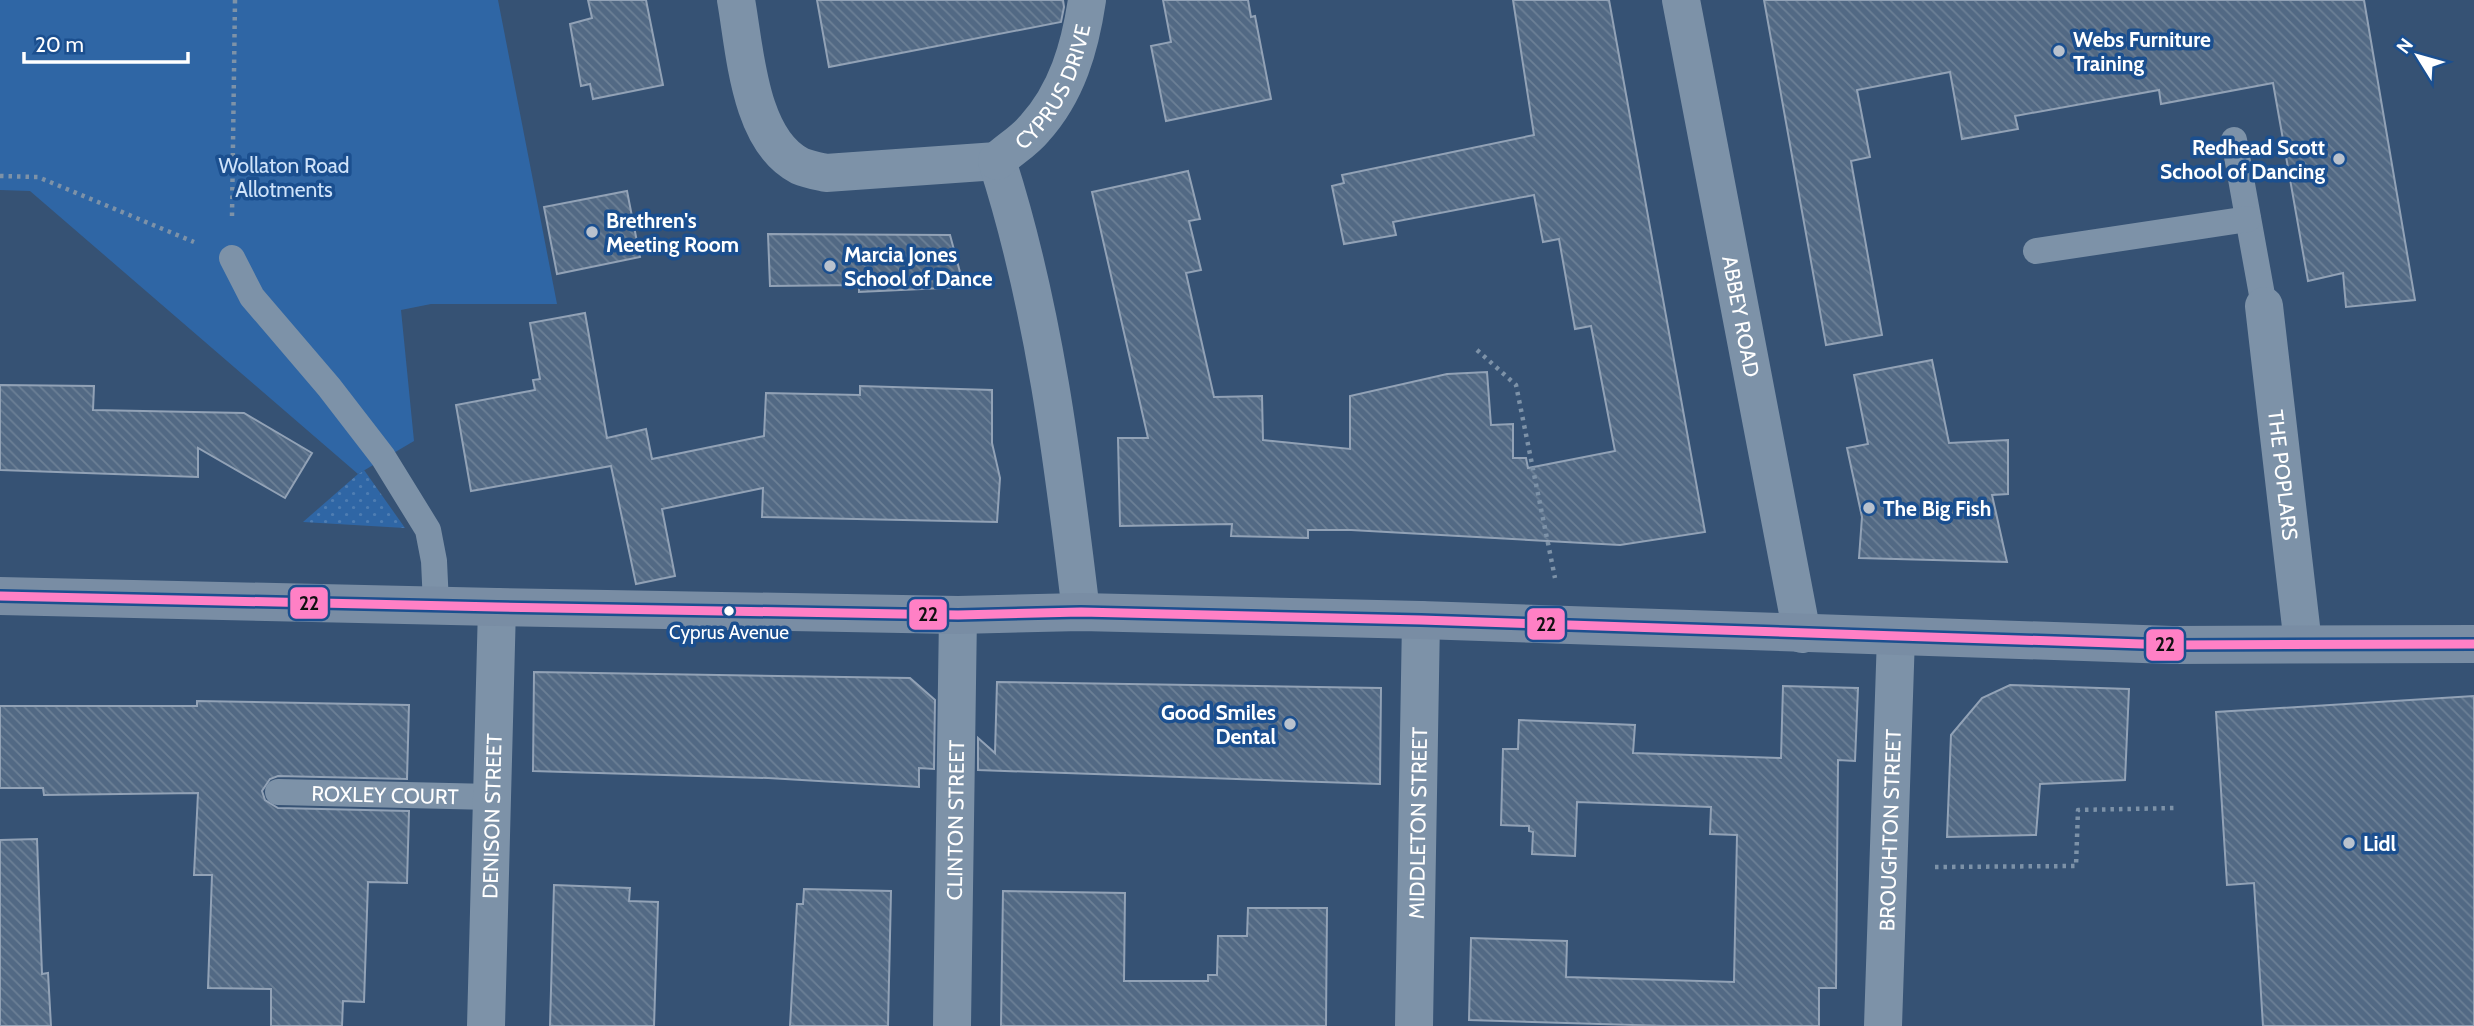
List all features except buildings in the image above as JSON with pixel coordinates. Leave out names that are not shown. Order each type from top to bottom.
[{"type":"main road","points":[[0,596],[958,614],[1081,612],[1565,623],[1802,634],[2172,645],[2474,643]]},
{"type":"street","points":[[736,0],[756,106],[772,141],[782,153],[800,166],[825,173],[997,161],[1029,274],[1057,420],[1081,612]]},
{"type":"street","name":"CYPRUS DRIVE","points":[[997,161],[1034,130],[1058,94],[1082,36],[1087,0]]},
{"type":"street","name":"ABBEY ROAD","points":[[1681,0],[1802,634]]},
{"type":"street","name":"THE POPLARS","points":[[2264,306],[2303,644]]},
{"type":"street","name":"DENISON STREET","points":[[486,1026],[497,607]]},
{"type":"street","name":"CLINTON STREET","points":[[952,1026],[958,614]]},
{"type":"street","name":"MIDDLETON STREET","points":[[1414,1026],[1421,620]]},
{"type":"street","name":"BROUGHTON STREET","points":[[1883,1026],[1896,636]]},
{"type":"lane","points":[[2234,140],[2264,306]]},
{"type":"lane","points":[[2036,251],[2248,219]]},
{"type":"lane","points":[[232,258],[252,297],[329,387],[383,457],[428,530],[436,604]]},
{"type":"lane","name":"ROXLEY COURT","points":[[278,792],[492,797]]},
{"type":"path","points":[[0,176],[38,177],[232,258],[235,0]]},
{"type":"path","points":[[1477,350],[1516,386],[1565,623]]},
{"type":"path","points":[[1936,866],[2076,866],[2078,810],[2176,808]]},
{"type":"green space","name":"Wollaton Road Allotments","points":[[0,0],[498,0],[557,304],[431,304],[401,310],[414,441],[358,474],[30,191],[0,190]]},
{"type":"green space","points":[[364,470],[405,528],[303,522],[358,474]]},
{"type":"transit line","name":"22","points":[[0,596],[958,615],[1081,612],[1421,620],[2172,645],[2474,644]]},
{"type":"place","name":"Webs Furniture Training","points":[[2059,51]]},
{"type":"place","name":"Redhead Scott School of Dancing","points":[[2339,159]]},
{"type":"place","name":"Brethren's Meeting Room","points":[[592,232]]},
{"type":"place","name":"Marcia Jones School of Dance","points":[[830,266]]},
{"type":"place","name":"The Big Fish","points":[[1869,508]]},
{"type":"place","name":"Cyprus Avenue","points":[[729,611]]},
{"type":"place","name":"Good Smiles Dental","points":[[1290,724]]},
{"type":"place","name":"Lidl","points":[[2349,843]]}]
